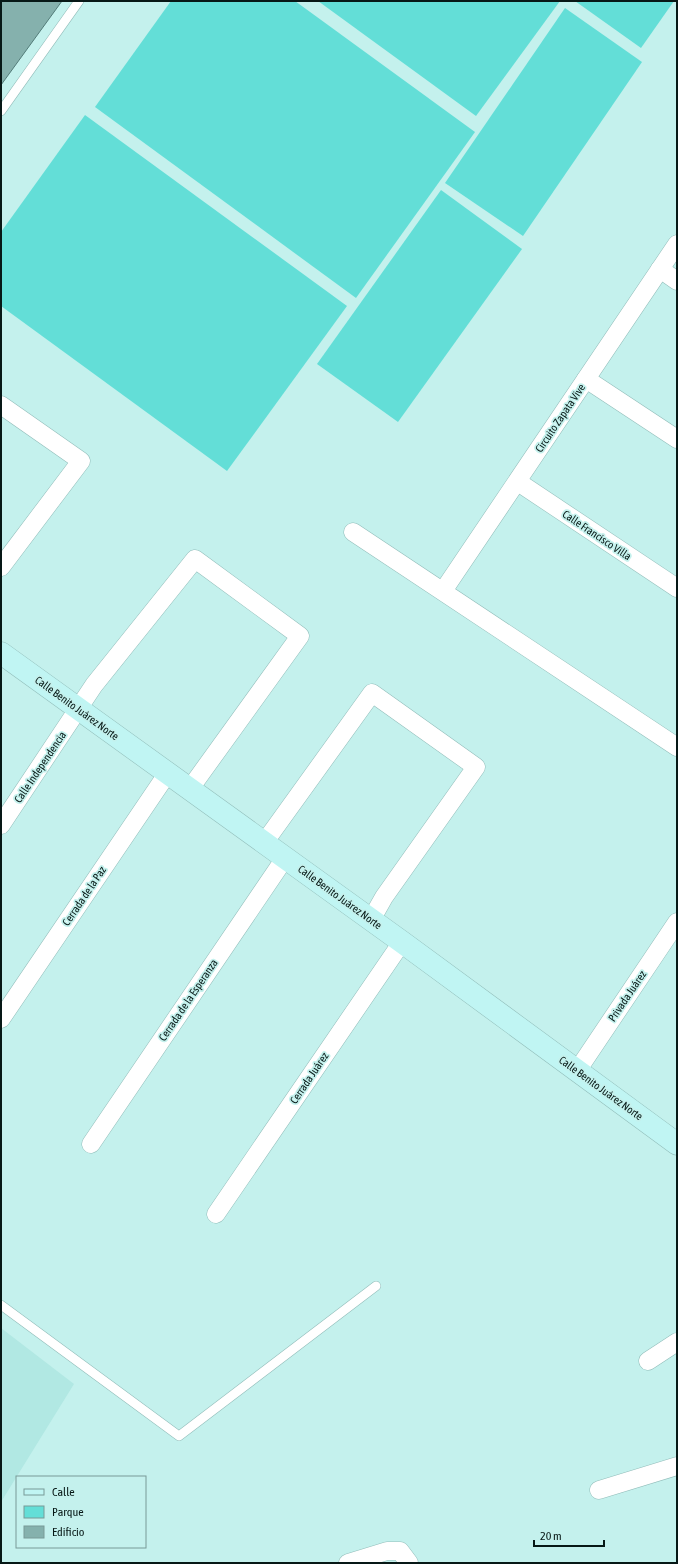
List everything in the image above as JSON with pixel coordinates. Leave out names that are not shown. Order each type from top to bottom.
[{"type":"street","name":"Circuito Zapata Vive","points":[[443,591],[518,482],[677,244]]},
{"type":"street","points":[[660,269],[677,281]]},
{"type":"street","points":[[586,379],[677,439]]},
{"type":"street","points":[[1,405],[81,461],[1,567]]},
{"type":"street","name":"Calle Francisco Villa","points":[[518,482],[677,588]]},
{"type":"street","points":[[354,532],[677,747]]},
{"type":"street","name":"Calle Independencia","points":[[1,825],[79,710],[94,685],[195,559],[300,636],[189,790]]},
{"type":"street","name":"Calle Benito Juárez Norte","points":[[1,653],[189,790],[402,942],[677,1144]]},
{"type":"street","points":[[264,843],[372,693],[476,768],[384,898],[371,920]]},
{"type":"street","name":"Cerrada de la Paz","points":[[1,1019],[167,774]]},
{"type":"street","name":"Cerrada de la Esperanza","points":[[91,1144],[285,858]]},
{"type":"street","name":"Privada Juárez","points":[[577,1071],[677,922]]},
{"type":"street","name":"Cerrada Juárez","points":[[216,1214],[402,942]]},
{"type":"street","points":[[648,1361],[677,1342]]},
{"type":"street","points":[[599,1490],[677,1466]]},
{"type":"street","points":[[348,1563],[386,1550],[400,1551],[409,1563]]},
{"type":"lane","points":[[1,111],[79,1]]},
{"type":"lane","points":[[1,1304],[178,1436],[376,1286]]},
{"type":"shaded area","points":[[1,1328],[74,1384],[1,1502]]},
{"type":"green space","points":[[171,1],[295,1],[475,132],[356,298],[95,107]]},
{"type":"green space","points":[[318,1],[560,1],[476,116]]},
{"type":"green space","points":[[575,1],[674,1],[641,48]]},
{"type":"green space","points":[[565,8],[642,62],[523,236],[445,183]]},
{"type":"green space","points":[[85,115],[347,306],[227,471],[1,306],[1,232]]},
{"type":"green space","points":[[441,190],[522,249],[398,422],[317,364]]},
{"type":"building","points":[[1,1],[62,1],[1,85]]}]
